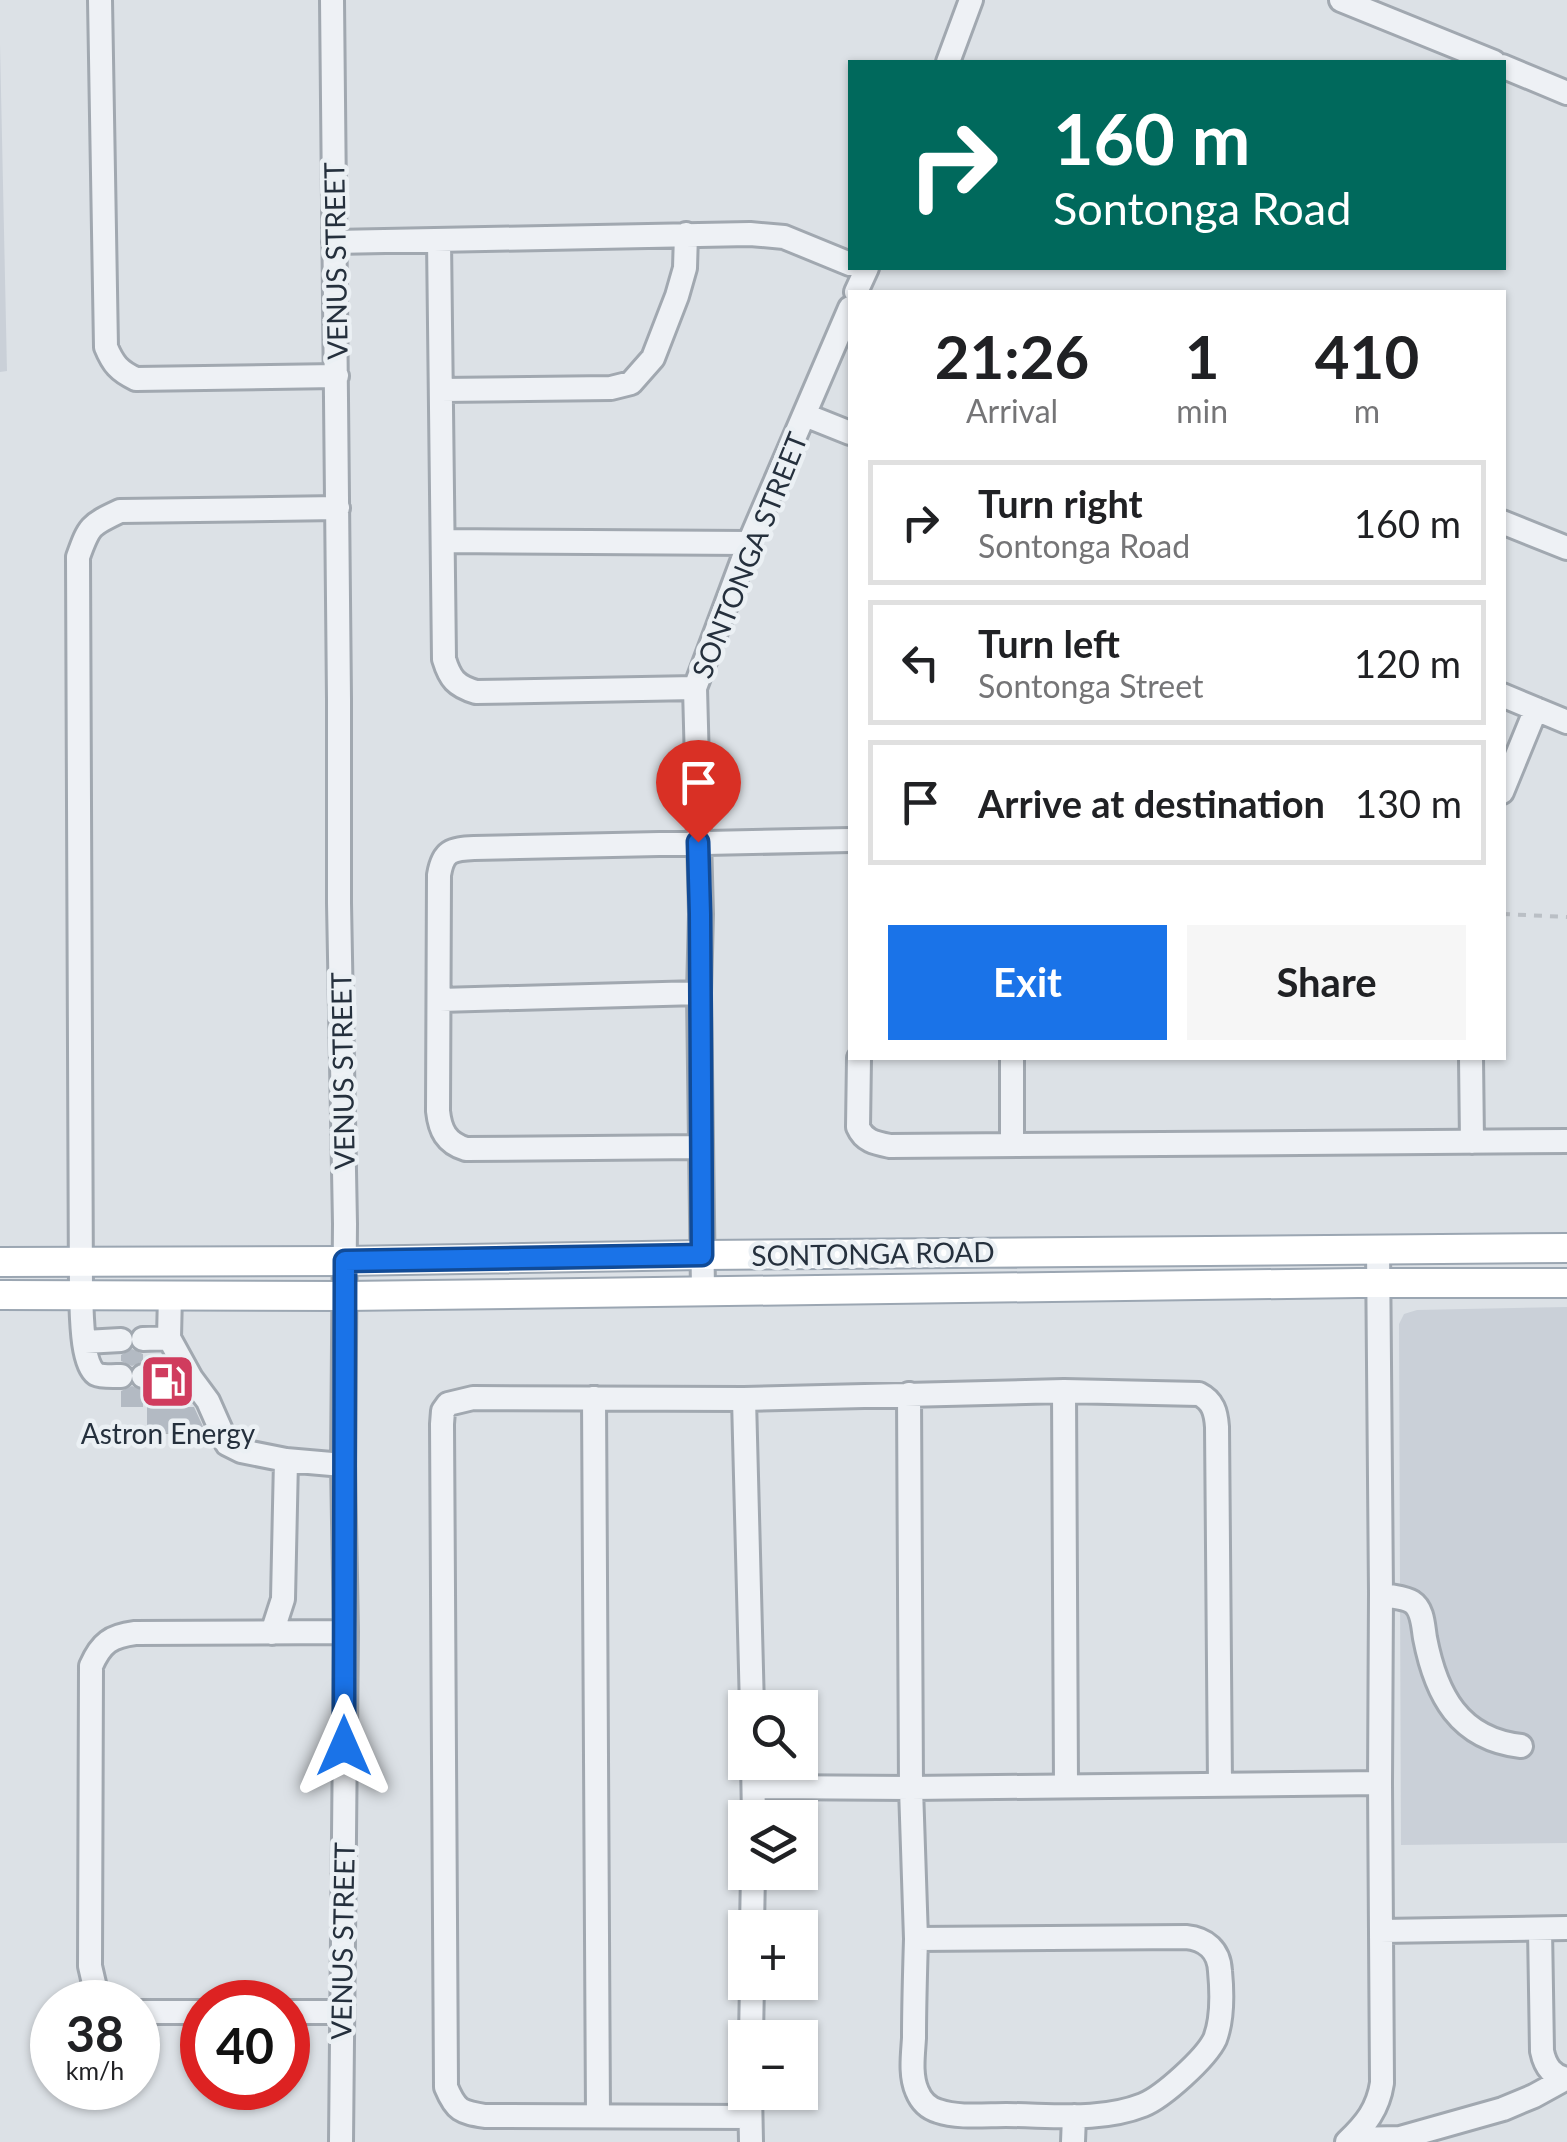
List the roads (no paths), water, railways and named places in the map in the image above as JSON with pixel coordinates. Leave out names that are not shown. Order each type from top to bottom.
[{"type":"main road","name":"SONTONGA ROAD","points":[[0,1262],[1567,1248]]},
{"type":"main road","name":"SONTONGA ROAD","points":[[0,1295],[345,1296],[1567,1283]]},
{"type":"street","points":[[100,0],[106,347],[112,363],[136,379],[336,376]]},
{"type":"street","name":"VENUS STREET","points":[[332,0],[345,1261],[341,2142]]},
{"type":"street","points":[[949,60],[971,0]]},
{"type":"street","points":[[1355,3],[1489,60]]},
{"type":"street","points":[[1506,68],[1567,92]]},
{"type":"street","points":[[442,390],[610,388],[630,383],[653,358],[678,296],[686,234]]},
{"type":"street","points":[[334,242],[750,234],[784,238],[848,262]]},
{"type":"street","points":[[439,240],[444,659],[450,677],[459,687],[476,692],[695,688]]},
{"type":"street","name":"SONTONGA STREET","points":[[703,1290],[695,688],[749,543],[848,313]]},
{"type":"street","points":[[805,415],[848,432]]},
{"type":"street","points":[[191,1378],[96,1374],[84,1342],[78,557],[87,530],[120,511],[338,508]]},
{"type":"street","points":[[1506,524],[1567,548]]},
{"type":"street","points":[[444,541],[749,543]]},
{"type":"street","points":[[1506,698],[1567,722]]},
{"type":"street","points":[[1506,782],[1536,709]]},
{"type":"street","points":[[701,1147],[466,1149],[448,1139],[440,1127],[442,861],[457,849],[474,848],[848,840]]},
{"type":"street","points":[[440,1000],[699,993]]},
{"type":"street","points":[[859,1060],[858,1127],[873,1142],[890,1146],[1567,1141]]},
{"type":"street","points":[[1012,1060],[1012,1145]]},
{"type":"street","points":[[1471,1060],[1472,1142]]},
{"type":"street","points":[[1349,2141],[1377,2106],[1382,2083],[1378,1248]]},
{"type":"street","points":[[170,1294],[169,1338],[208,1401],[227,1444],[241,1451],[286,1460],[343,1465]]},
{"type":"street","points":[[84,1342],[169,1338]]},
{"type":"street","points":[[1064,1391],[1066,1786]]},
{"type":"street","points":[[750,2118],[485,2116],[463,2112],[446,2088],[443,1411],[448,1404],[473,1398],[744,1399],[1064,1391],[1192,1392],[1206,1398],[1214,1408],[1218,1442],[1220,1784]]},
{"type":"street","points":[[910,1394],[914,2085],[928,2107],[946,2114],[1112,2113],[1150,2102],[1165,2092],[1210,2048],[1217,2033],[1219,1960],[1211,1946],[1199,1939],[916,1939]]},
{"type":"street","points":[[594,1398],[598,2116]]},
{"type":"street","points":[[744,1399],[752,1690]]},
{"type":"street","points":[[272,1632],[282,1598],[286,1460]]},
{"type":"street","points":[[1382,1594],[1413,1602],[1421,1614],[1430,1663],[1445,1698],[1460,1720],[1479,1735],[1520,1746]]},
{"type":"street","points":[[93,1980],[90,1966],[92,1666],[97,1653],[105,1642],[118,1635],[135,1633],[346,1632]]},
{"type":"street","points":[[754,1780],[754,1800]]},
{"type":"street","points":[[754,1787],[1380,1783]]},
{"type":"street","points":[[1382,1931],[1567,1928]]},
{"type":"street","points":[[1540,1929],[1542,2051],[1550,2069],[1566,2079]]},
{"type":"street","points":[[310,2012],[341,2012]]},
{"type":"street","points":[[1349,2141],[1388,2140],[1434,2128],[1522,2102],[1566,2079]]},
{"type":"street","points":[[750,2110],[751,2142]]},
{"type":"street","points":[[1072,2142],[1074,2116]]},
{"type":"place","name":"Astron Energy","points":[[168,1382]]}]
